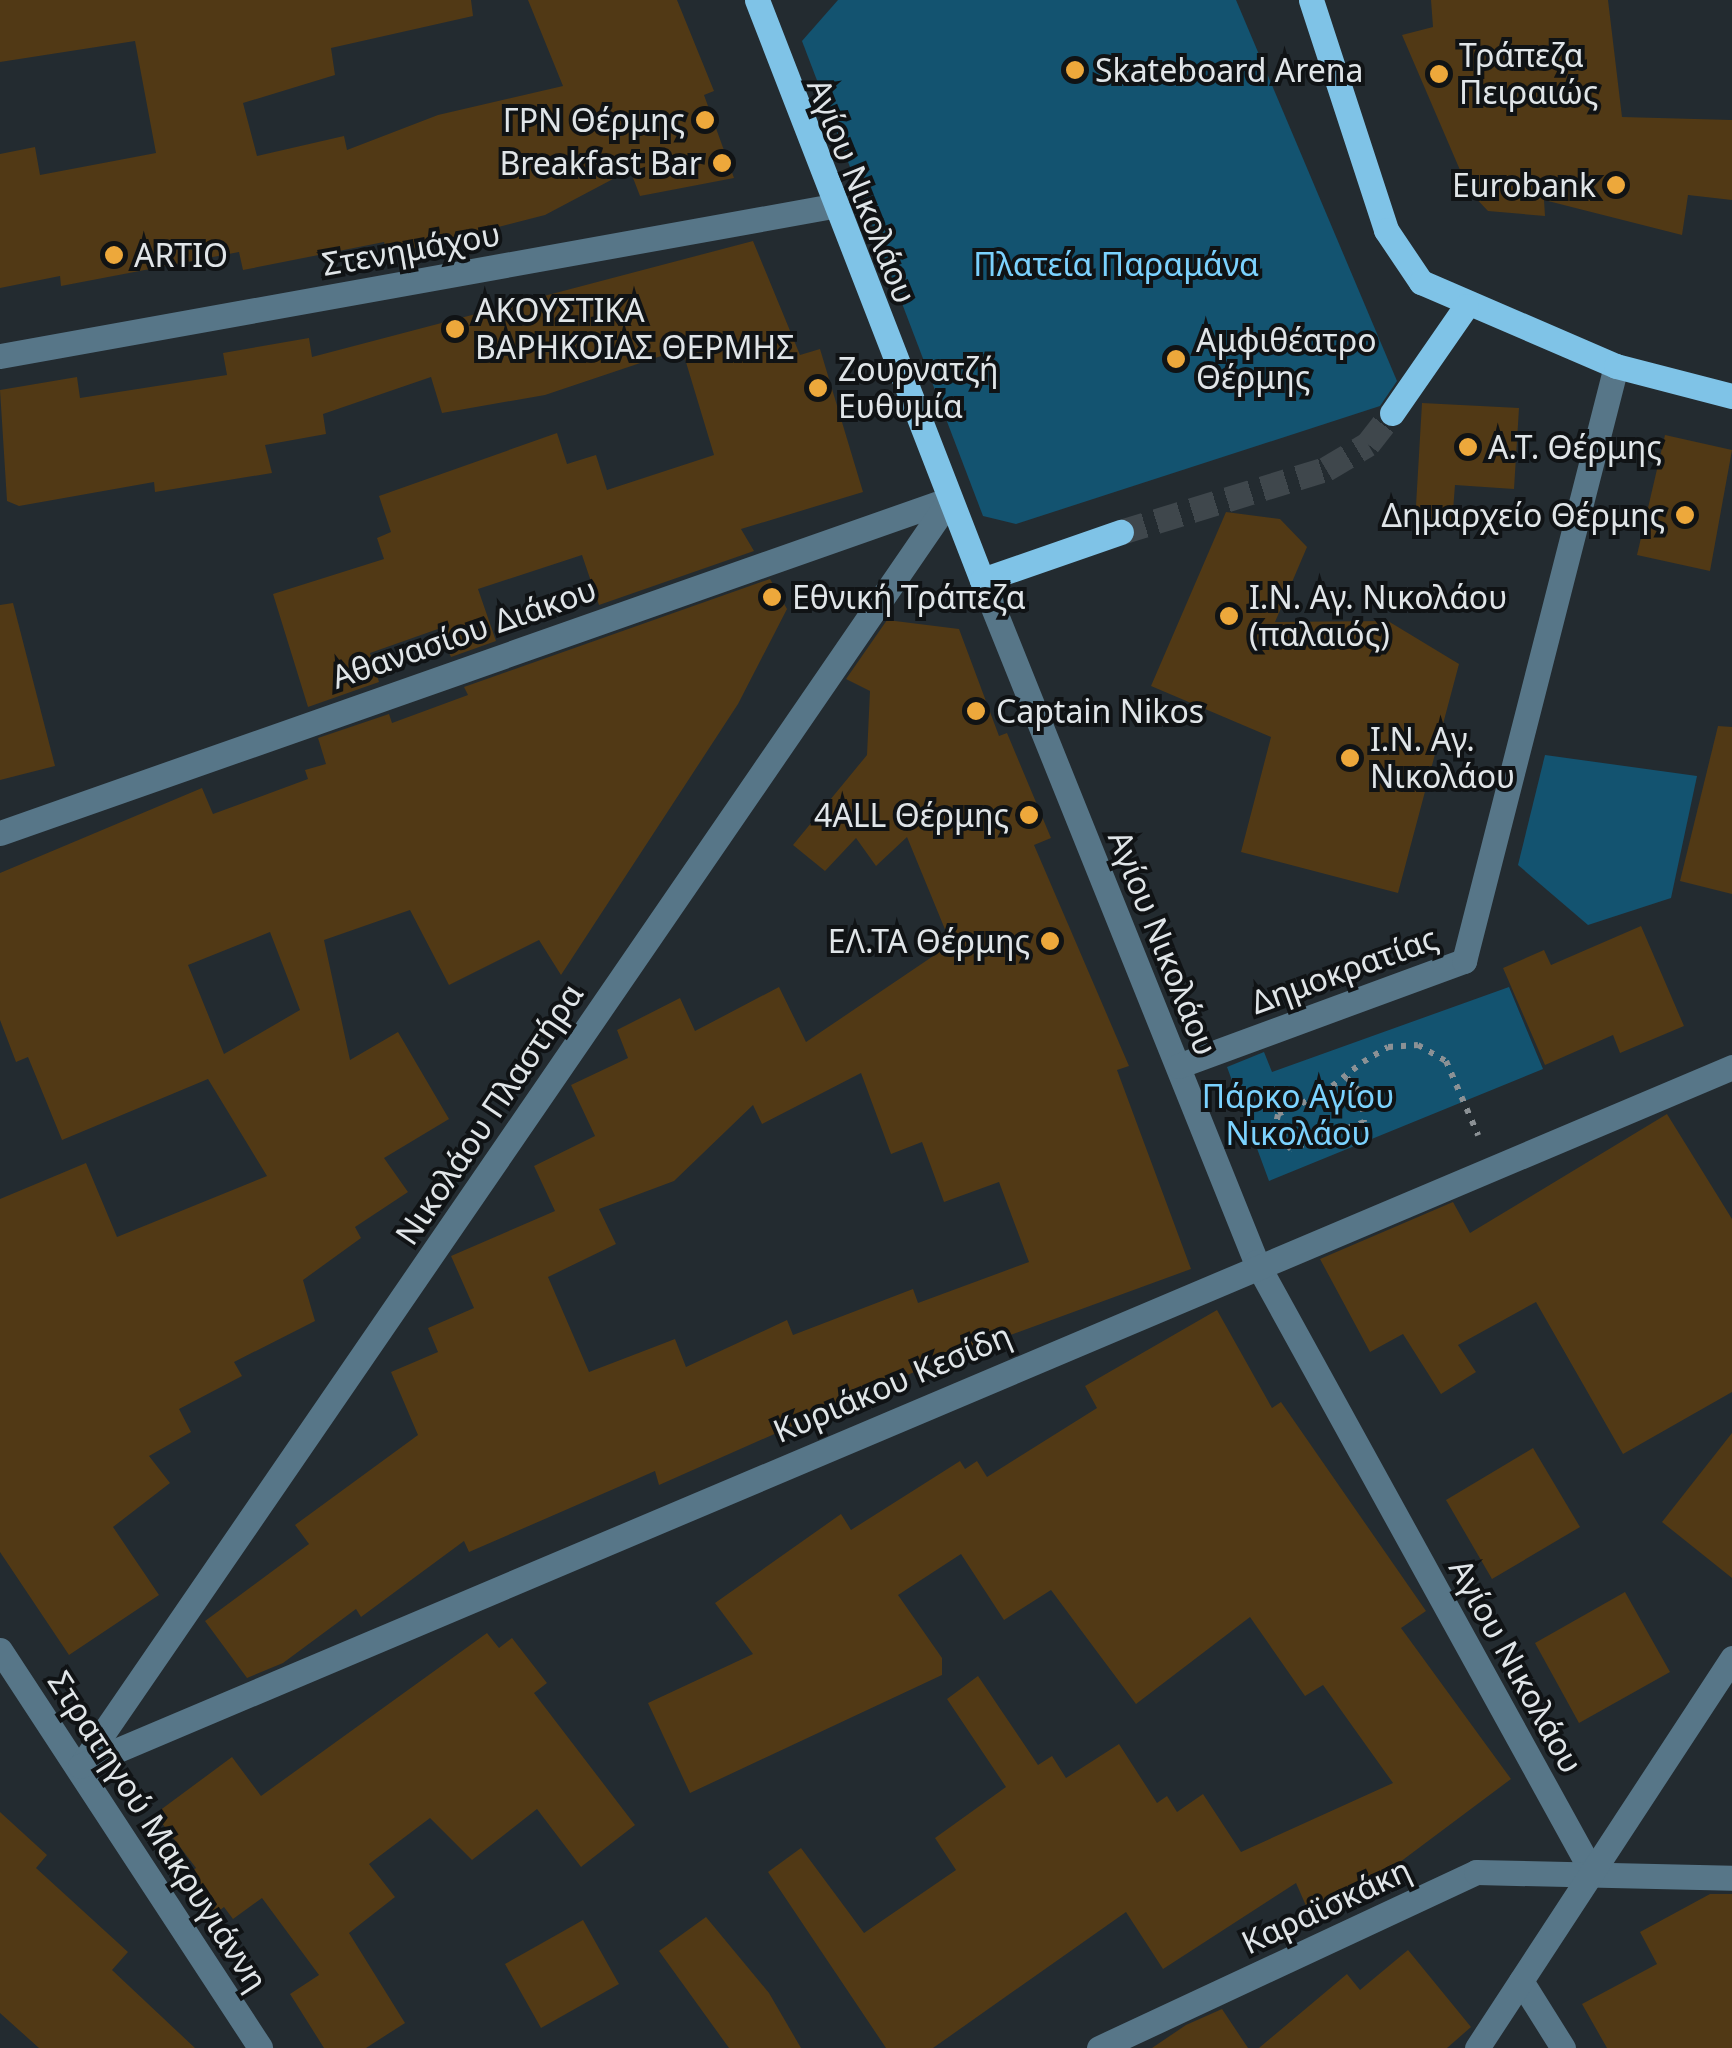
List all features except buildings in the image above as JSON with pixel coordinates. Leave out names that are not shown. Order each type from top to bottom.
[{"type":"main road","name":"Αγίου Νικολάου","points":[[757,0],[833,206],[982,580]]},
{"type":"main road","points":[[1311,0],[1394,249],[1421,282],[1466,306],[1616,366],[1732,396]]},
{"type":"main road","points":[[1392,414],[1466,306]]},
{"type":"main road","points":[[982,580],[1122,532]]},
{"type":"street","name":"Στενημάχου","points":[[0,356],[833,206]]},
{"type":"street","name":"Δημοκρατίας","points":[[1178,1066],[1464,961],[1616,366]]},
{"type":"street","name":"Αθανασίου Διάκου","points":[[0,833],[950,499]]},
{"type":"street","name":"Νικολάου Πλαστήρα","points":[[80,1766],[950,499]]},
{"type":"street","name":"Αγίου Νικολάου","points":[[982,580],[1256,1262],[1592,1872]]},
{"type":"street","name":"Κυριάκου Κεσίδη","points":[[80,1766],[1256,1262],[1732,1067]]},
{"type":"street","name":"Στρατηγού Μακρυγιάννη","points":[[0,1650],[80,1766],[260,2048]]},
{"type":"street","points":[[1476,2048],[1732,1658]]},
{"type":"street","name":"Καραϊσκάκη","points":[[1099,2048],[1476,1872],[1732,1878]]},
{"type":"street","points":[[1521,1980],[1563,2048]]},
{"type":"path","points":[[1347,1078],[1362,1094],[1364,1122],[1291,1149],[1274,1132],[1278,1114],[1347,1078],[1388,1047],[1418,1045],[1446,1061],[1475,1124]]},
{"type":"green space","name":"Πλατεία Παραμάνα","points":[[838,0],[1236,0],[1397,381],[1380,406],[1016,524],[983,516],[802,41]]},
{"type":"green space","points":[[1545,755],[1697,776],[1671,898],[1588,925],[1518,865]]},
{"type":"green space","name":"Πάρκο Αγίου Νικολάου","points":[[1509,987],[1543,1069],[1269,1181],[1227,1067],[1264,1052],[1272,1072]]},
{"type":"tunnel","points":[[1121,532],[1326,469],[1368,444],[1392,413]]},
{"type":"place","name":"Skateboard Arena","points":[[1075,70]]},
{"type":"place","name":"Τράπεζα Πειραιώς","points":[[1439,74]]},
{"type":"place","name":"ΓΡΝ Θέρμης","points":[[705,120]]},
{"type":"place","name":"Breakfast Bar","points":[[722,163]]},
{"type":"place","name":"Eurobank","points":[[1616,185]]},
{"type":"place","name":"ARTIO","points":[[114,255]]},
{"type":"place","name":"ΑΚΟΥΣΤΙΚΑ ΒΑΡΗΚΟΙΑΣ ΘΕΡΜΗΣ","points":[[455,329]]},
{"type":"place","name":"Αμφιθέατρο Θέρμης","points":[[1176,359]]},
{"type":"place","name":"Ζουρνατζή Ευθυμία","points":[[818,388]]},
{"type":"place","name":"Α.Τ. Θέρμης","points":[[1468,447]]},
{"type":"place","name":"Δημαρχείο Θέρμης","points":[[1685,515]]},
{"type":"place","name":"Εθνική Τράπεζα","points":[[772,597]]},
{"type":"place","name":"Ι.Ν. Αγ. Νικολάου (παλαιός)","points":[[1229,616]]},
{"type":"place","name":"Captain Nikos","points":[[976,711]]},
{"type":"place","name":"Ι.Ν. Αγ. Νικολάου","points":[[1350,758]]},
{"type":"place","name":"4ALL Θέρμης","points":[[1029,815]]},
{"type":"place","name":"ΕΛ.ΤΑ Θέρμης","points":[[1050,941]]}]
